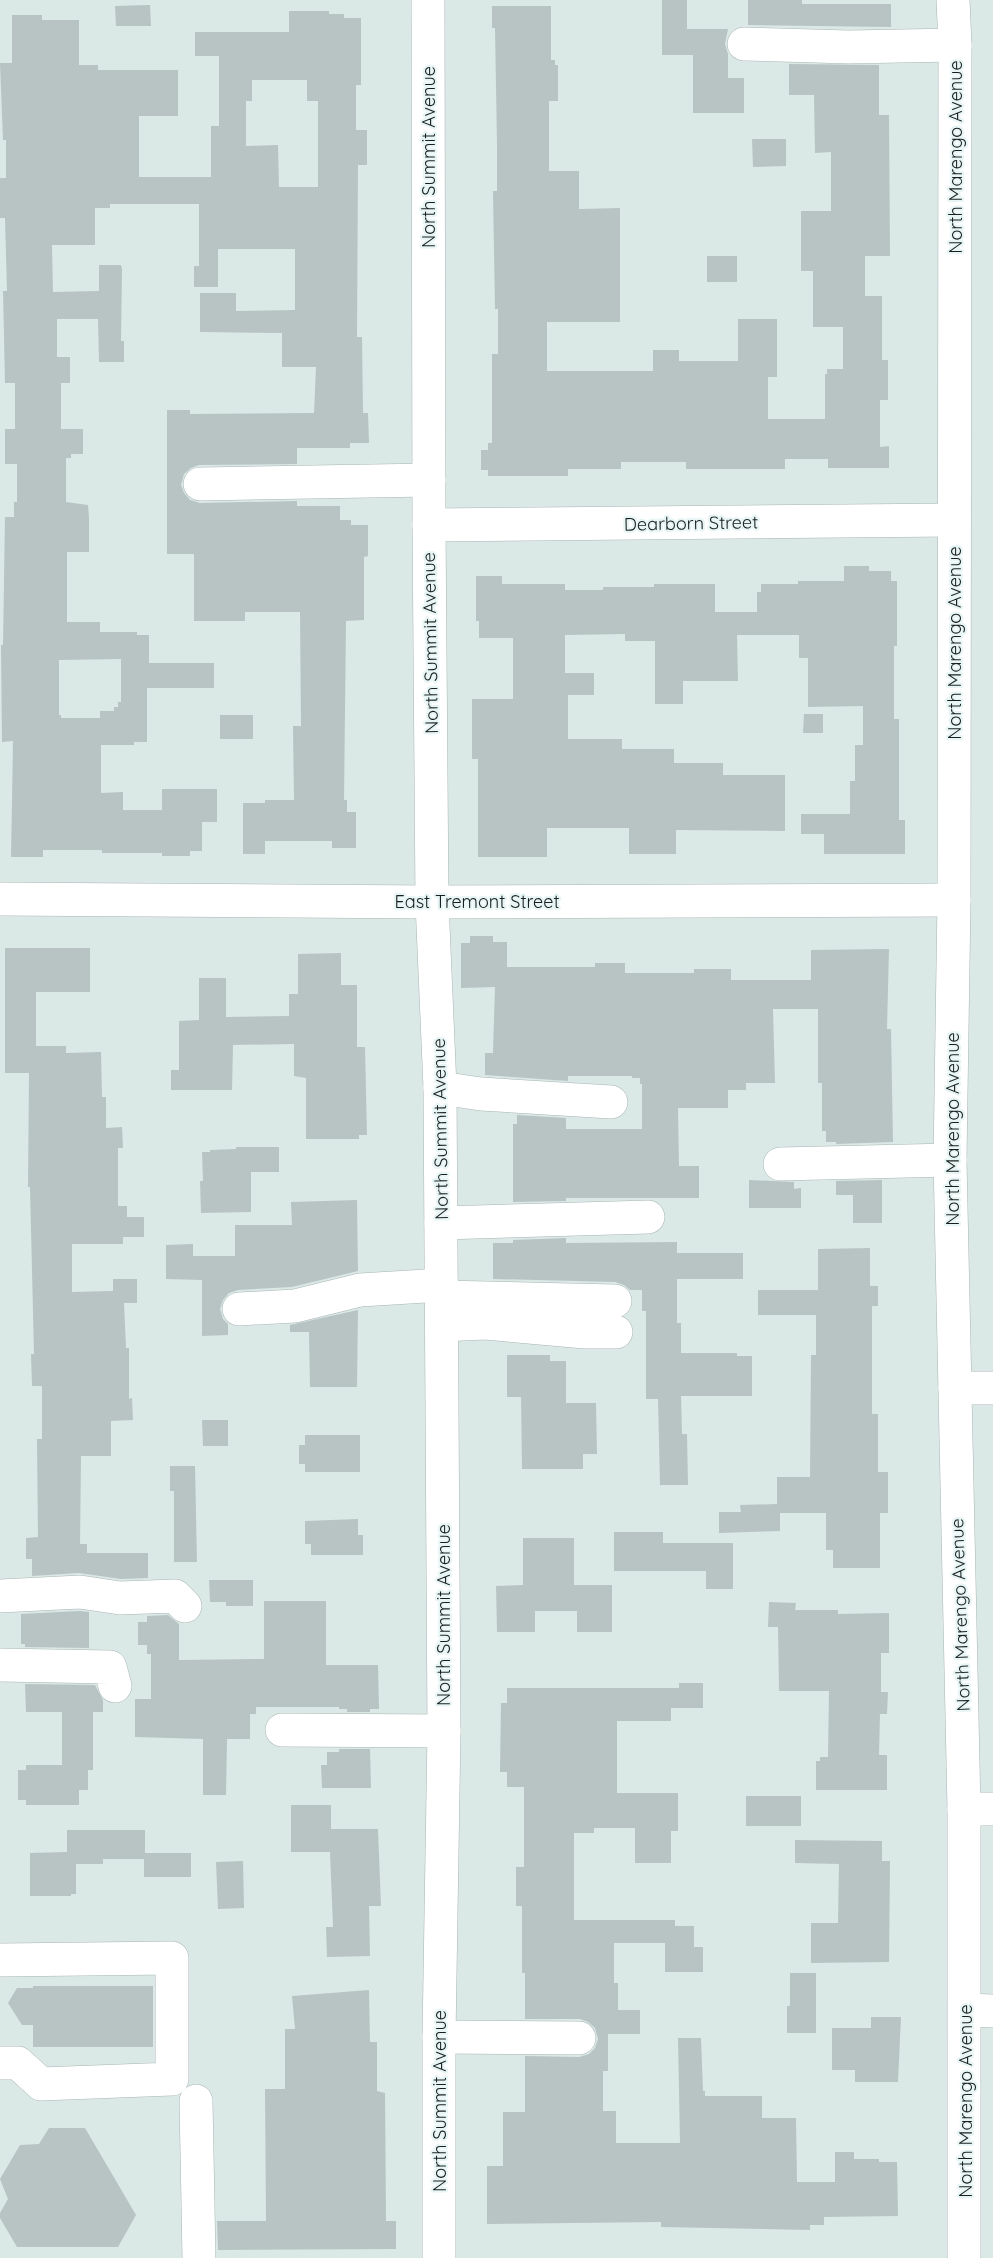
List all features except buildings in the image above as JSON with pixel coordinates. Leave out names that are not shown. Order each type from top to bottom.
[{"type":"street","name":"North Summit Avenue","points":[[428,0],[432,902],[440,1088],[442,1302],[444,1731],[439,2037],[439,2258]]},
{"type":"street","name":"North Marengo Avenue","points":[[953,0],[955,45],[954,900],[950,1160],[955,1388],[979,1809],[979,2010],[964,2258]]},
{"type":"street","points":[[744,44],[849,47],[955,45]]},
{"type":"street","points":[[200,484],[429,480]]},
{"type":"street","name":"Dearborn Street","points":[[429,525],[954,520]]},
{"type":"street","name":"East Tremont Street","points":[[0,899],[432,902],[954,900]]},
{"type":"street","points":[[440,1088],[481,1094],[611,1102]]},
{"type":"street","points":[[780,1164],[950,1160]]},
{"type":"street","points":[[441,1222],[648,1217]]},
{"type":"street","points":[[239,1309],[296,1306],[360,1290],[442,1302],[485,1323],[585,1332],[615,1316]]},
{"type":"street","points":[[955,1388],[993,1388]]},
{"type":"street","points":[[0,1596],[80,1592],[120,1598],[175,1596],[185,1606]]},
{"type":"street","points":[[0,1665],[110,1667],[115,1686]]},
{"type":"street","points":[[282,1730],[444,1731]]},
{"type":"street","points":[[0,1960],[171,1958],[172,2079],[41,2084],[18,2063],[0,2063]]},
{"type":"street","points":[[439,2037],[579,2038]]},
{"type":"street","points":[[196,2100],[199,2258]]}]
